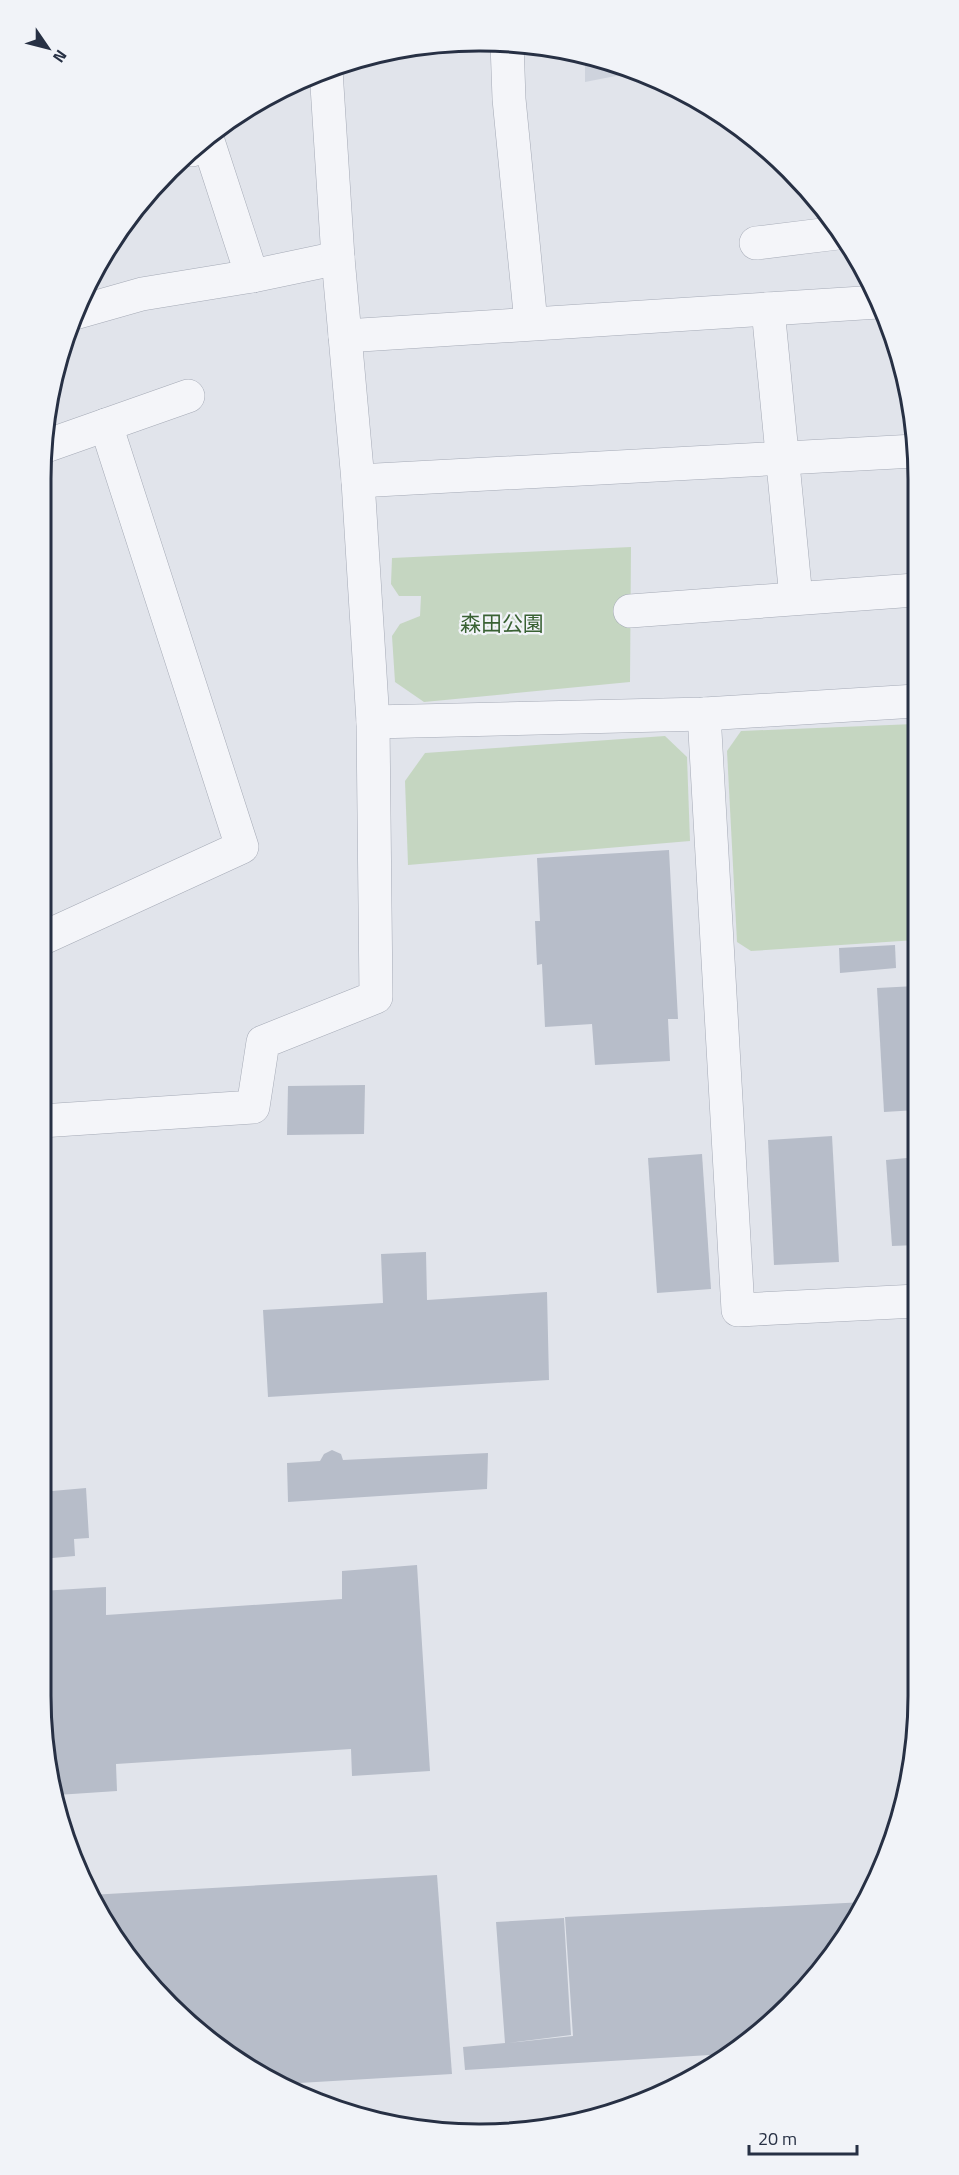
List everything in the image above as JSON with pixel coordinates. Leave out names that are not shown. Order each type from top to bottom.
[{"type":"street","points":[[507,52],[509,99],[531,323]]},
{"type":"street","points":[[51,1120],[254,1107],[263,1041],[376,997],[373,722],[327,80]]},
{"type":"street","points":[[210,147],[252,276]]},
{"type":"street","points":[[756,243],[831,234]]},
{"type":"street","points":[[87,310],[142,294],[252,276],[338,258]]},
{"type":"street","points":[[345,336],[869,303]]},
{"type":"street","points":[[768,309],[796,598]]},
{"type":"street","points":[[53,444],[188,396]]},
{"type":"street","points":[[51,934],[242,847],[106,425]]},
{"type":"street","points":[[357,482],[907,451]]},
{"type":"street","points":[[630,611],[908,590]]},
{"type":"street","points":[[373,722],[704,714],[908,701]]},
{"type":"street","points":[[704,714],[738,1310],[908,1301]]},
{"type":"shaded area","points":[[585,65],[620,75],[585,82]]},
{"type":"green space","name":"森田公園","points":[[631,547],[630,682],[424,702],[395,682],[392,636],[400,624],[420,616],[421,596],[399,596],[391,584],[392,558]]},
{"type":"green space","points":[[908,724],[908,941],[751,951],[737,942],[727,751],[741,731]]},
{"type":"green space","points":[[665,736],[687,757],[690,841],[408,865],[405,781],[425,753]]},
{"type":"building","points":[[669,850],[678,1019],[668,1019],[670,1061],[595,1065],[592,1024],[545,1027],[542,964],[537,965],[535,921],[540,921],[537,858]]},
{"type":"building","points":[[895,945],[896,968],[840,973],[839,948]]},
{"type":"building","points":[[908,986],[908,1111],[884,1112],[877,988]]},
{"type":"building","points":[[365,1085],[364,1134],[287,1135],[288,1086]]},
{"type":"building","points":[[832,1136],[839,1262],[774,1265],[768,1140]]},
{"type":"building","points":[[702,1154],[711,1289],[657,1293],[648,1158]]},
{"type":"building","points":[[908,1158],[908,1245],[892,1246],[886,1160]]},
{"type":"building","points":[[426,1252],[427,1300],[547,1292],[549,1380],[268,1397],[263,1310],[383,1303],[381,1254]]},
{"type":"building","points":[[332,1450],[341,1454],[343,1460],[488,1453],[487,1489],[288,1502],[287,1463],[320,1461],[324,1454]]},
{"type":"building","points":[[86,1488],[89,1538],[74,1539],[75,1556],[51,1558],[51,1491]]},
{"type":"building","points":[[417,1565],[430,1771],[352,1776],[351,1749],[116,1764],[117,1791],[63,1795],[52,1724],[51,1590],[106,1587],[106,1615],[342,1599],[342,1571]]},
{"type":"building","points":[[437,1875],[452,2074],[297,2083],[290,2080],[241,2052],[197,2018],[157,1978],[123,1934],[100,1894]]},
{"type":"building","points":[[855,1903],[836,1934],[802,1978],[762,2018],[714,2055],[465,2070],[463,2047],[505,2043],[496,1922],[564,1918],[571,2035],[507,2043],[573,2036],[565,1917]]}]
